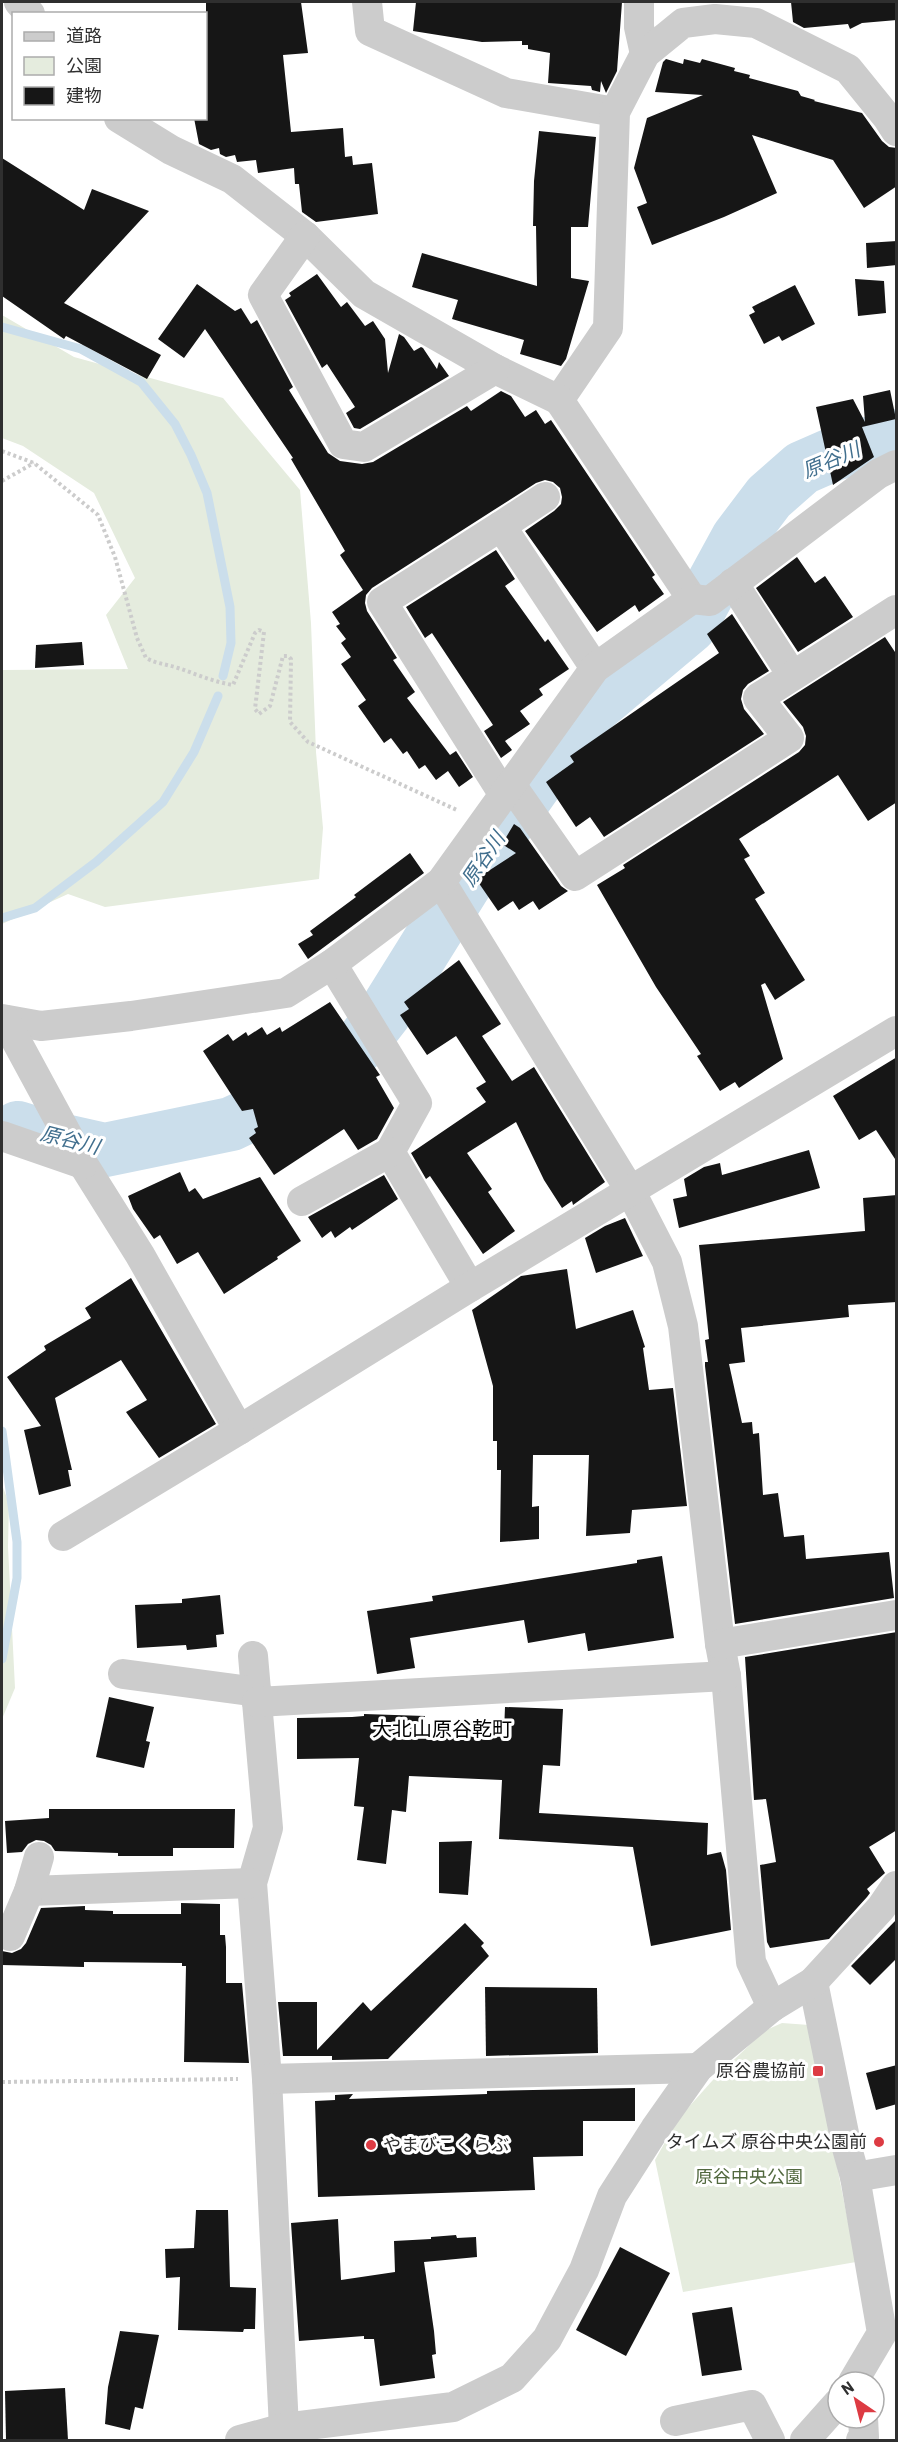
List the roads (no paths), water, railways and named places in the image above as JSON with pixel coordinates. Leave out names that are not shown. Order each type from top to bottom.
[{"type":"street","points":[[367,2],[370,32],[506,93],[615,112]]},
{"type":"street","points":[[639,2],[639,27],[645,54]]},
{"type":"street","points":[[559,400],[608,328],[615,112],[645,54],[683,23],[756,12],[848,69],[897,132]]},
{"type":"street","points":[[122,120],[171,150],[231,179],[306,236],[364,294],[495,369],[559,400],[692,598]]},
{"type":"street","points":[[306,236],[263,295],[343,444],[364,447],[495,369]]},
{"type":"street","points":[[3,1020],[41,1026],[131,1016],[286,993],[332,964],[441,882],[595,668],[692,598],[710,601],[878,474],[897,465]]},
{"type":"street","points":[[545,497],[382,602],[508,790],[574,876],[789,738],[758,698],[897,610]]},
{"type":"street","points":[[501,526],[595,668]]},
{"type":"street","points":[[733,583],[792,675]]},
{"type":"street","points":[[441,882],[631,1192],[667,1262],[683,1326],[720,1644],[726,1676],[751,1962],[772,2007]]},
{"type":"street","points":[[302,1201],[390,1152],[417,1103],[332,964]]},
{"type":"street","points":[[3,1020],[82,1164],[141,1256],[239,1430]]},
{"type":"street","points":[[63,1536],[470,1287],[897,1031]]},
{"type":"street","points":[[2,1136],[82,1164]]},
{"type":"street","points":[[390,1152],[470,1287]]},
{"type":"street","points":[[720,1644],[897,1615]]},
{"type":"street","points":[[253,1656],[268,1828],[252,1883],[267,2079],[284,2428]]},
{"type":"street","points":[[123,1674],[257,1697],[726,1676]]},
{"type":"street","points":[[10,1936],[29,1891],[39,1857]]},
{"type":"street","points":[[29,1891],[252,1883]]},
{"type":"street","points":[[240,2440],[284,2428],[453,2407],[512,2378],[547,2338],[584,2270],[612,2196],[698,2068],[772,2007],[813,1983],[881,1908],[897,1886]]},
{"type":"street","points":[[813,1983],[847,2148],[889,2332],[862,2370]]},
{"type":"street","points":[[267,2079],[698,2068]]},
{"type":"street","points":[[855,2177],[897,2170]]},
{"type":"street","points":[[675,2421],[752,2405],[770,2440]]},
{"type":"street","points":[[805,2440],[826,2415]]},
{"type":"waterway","points":[[2,327],[81,349],[141,382],[175,424],[207,493],[230,607],[231,643],[223,676]]},
{"type":"waterway","name":"原谷川","points":[[18,1128],[105,1150],[231,1124],[263,1109],[359,1046],[384,1014],[470,876],[583,716],[690,626],[738,538],[769,497],[802,468],[834,454],[896,436]]},
{"type":"waterway","points":[[2,918],[35,908],[96,862],[163,802],[194,752],[218,696]]},
{"type":"waterway","points":[[2,1431],[17,1542],[17,1578],[2,1659]]},
{"type":"place","name":"原谷農協前","points":[[818,2071]]},
{"type":"place","name":"タイムズ 原谷中央公園前","points":[[879,2142]]},
{"type":"place","name":"やまびこくらぶ","points":[[371,2145]]},
{"type":"district","name":"大北山原谷乾町","points":[[442,1729]]},
{"type":"park label","name":"原谷中央公園","points":[[749,2177]]}]
